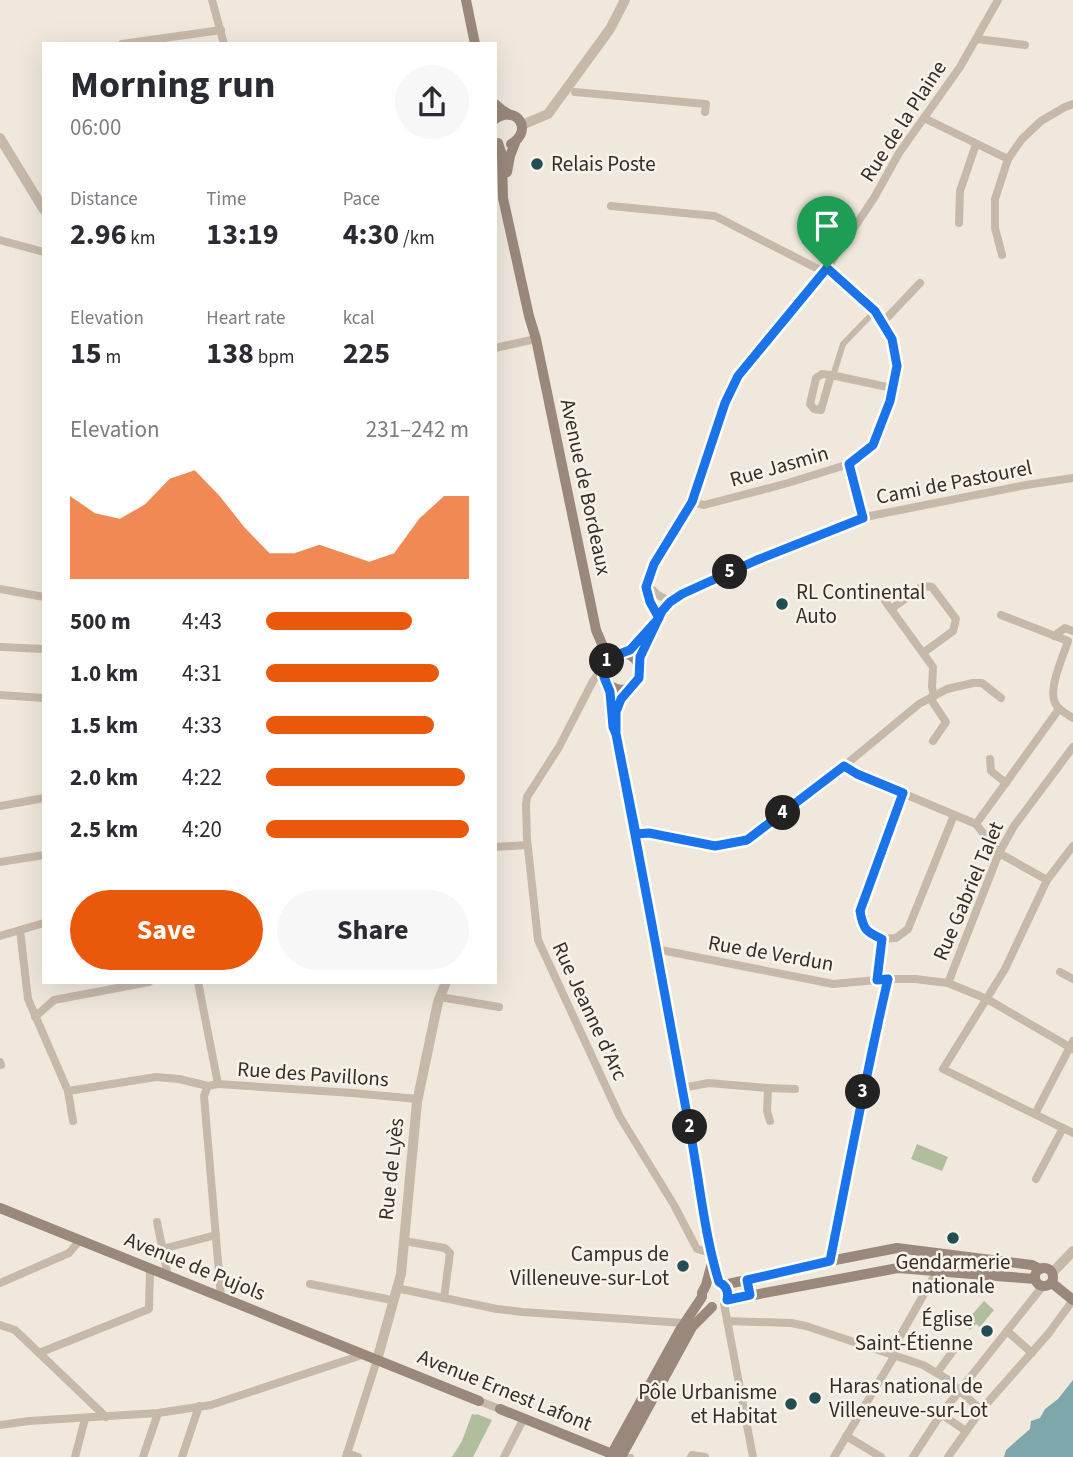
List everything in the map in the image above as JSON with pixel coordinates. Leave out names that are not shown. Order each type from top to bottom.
[{"type":"main road","points":[[466,0],[475,42]]},
{"type":"main road","points":[[497,106],[510,115]]},
{"type":"main road","points":[[497,118],[503,114],[510,115],[516,117],[522,125]]},
{"type":"main road","name":"Avenue de Bordeaux","points":[[522,125],[521,135],[510,156],[506,184],[596,630],[608,661]]},
{"type":"main road","points":[[497,141],[506,145],[515,143]]},
{"type":"main road","name":"Avenue de Bordeaux","points":[[497,141],[502,155],[501,185],[529,316],[533,323]]},
{"type":"main road","points":[[508,219],[521,253]]},
{"type":"main road","points":[[615,1456],[692,1327],[721,1304],[728,1291],[722,1284],[712,1257],[616,734],[618,705],[639,678],[639,666],[632,656],[624,653],[608,661],[603,672],[610,692],[616,734]]},
{"type":"main road","points":[[606,681],[609,685],[623,690],[632,686]]},
{"type":"main road","name":"Avenue de Pujols","points":[[0,1208],[377,1360]]},
{"type":"main road","points":[[706,1285],[712,1282],[722,1284],[747,1280],[897,1248],[1032,1265],[1073,1300]]},
{"type":"main road","points":[[615,1456],[684,1324],[702,1297],[712,1257]]},
{"type":"main road","points":[[849,1257],[853,1276]]},
{"type":"main road","points":[[830,1261],[832,1280]]},
{"type":"main road","points":[[702,1297],[706,1304],[721,1304],[750,1295],[898,1268],[1044,1278]]},
{"type":"main road","points":[[747,1280],[750,1295]]},
{"type":"main road","name":"Avenue Ernest Lafont","points":[[377,1360],[478,1401]]},
{"type":"main road","name":"Avenue Ernest Lafont","points":[[500,1409],[615,1456]]},
{"type":"street","points":[[212,0],[224,42]]},
{"type":"street","points":[[522,125],[548,114],[610,29],[625,0]]},
{"type":"street","name":"Rue de la Plaine","points":[[647,583],[654,564],[692,502],[725,403],[738,376],[825,270],[874,198],[900,153],[960,67],[998,0]]},
{"type":"street","points":[[136,42],[221,30]]},
{"type":"street","points":[[977,39],[1025,46]]},
{"type":"street","points":[[575,92],[706,104],[705,112]]},
{"type":"street","points":[[1002,255],[995,228],[995,199],[1008,159],[1022,139],[1041,121],[1073,104]]},
{"type":"street","points":[[924,118],[1008,159]]},
{"type":"street","points":[[0,138],[42,207]]},
{"type":"street","points":[[959,223],[960,191],[976,144]]},
{"type":"street","name":"Rue Jasmin","points":[[611,206],[715,216],[825,270],[875,311],[892,339],[897,366],[890,401],[873,445],[849,464],[704,505],[692,502]]},
{"type":"street","points":[[0,240],[42,251]]},
{"type":"street","points":[[883,321],[920,283]]},
{"type":"street","points":[[875,311],[843,344],[832,375],[892,388]]},
{"type":"street","points":[[497,348],[536,339]]},
{"type":"street","points":[[849,464],[863,518]]},
{"type":"street","name":"Cami de Pastourel","points":[[639,666],[643,649],[662,611],[673,601],[682,594],[757,560],[863,518],[1073,478]]},
{"type":"street","points":[[647,583],[658,596],[673,601]]},
{"type":"street","points":[[647,583],[646,592],[659,618]]},
{"type":"street","points":[[923,653],[953,631],[956,619],[932,587],[923,586],[888,605],[933,667],[932,697],[946,722],[933,741]]},
{"type":"street","points":[[0,589],[42,597]]},
{"type":"street","points":[[1001,615],[1071,642],[1053,688],[1054,702],[1059,709],[1073,718]]},
{"type":"street","name":"Cami de Pastourel","points":[[624,653],[630,650],[659,618]]},
{"type":"street","points":[[1054,636],[1065,628],[1073,631]]},
{"type":"street","points":[[0,647],[42,649]]},
{"type":"street","name":"Rue Jeanne d'Arc","points":[[608,661],[527,797],[527,845],[538,940],[620,1117],[674,1205],[697,1249],[712,1257]]},
{"type":"street","points":[[592,685],[606,681]]},
{"type":"street","points":[[636,834],[649,833],[715,846],[747,840],[844,766],[919,704],[947,689],[973,683],[982,683],[1001,698]]},
{"type":"street","points":[[0,695],[42,698]]},
{"type":"street","points":[[976,824],[1059,709]]},
{"type":"street","name":"Rue Gabriel Talet","points":[[948,983],[999,853],[1014,826],[1073,747]]},
{"type":"street","points":[[990,759],[991,771],[1006,782]]},
{"type":"street","points":[[844,766],[976,824],[999,853],[1046,880]]},
{"type":"street","points":[[903,793],[860,911],[862,925],[870,934],[882,939],[896,938],[908,929],[954,815]]},
{"type":"street","points":[[0,806],[42,798]]},
{"type":"street","points":[[497,847],[527,845]]},
{"type":"street","points":[[1073,846],[1046,880],[1005,969],[943,1069],[1073,1133]]},
{"type":"street","points":[[0,862],[42,855]]},
{"type":"street","points":[[0,936],[42,924]]},
{"type":"street","points":[[20,930],[28,999],[68,1091],[73,1121]]},
{"type":"street","points":[[877,980],[882,939]]},
{"type":"street","name":"Rue de Verdun","points":[[656,949],[833,984],[888,979],[948,983],[987,999],[1072,1046]]},
{"type":"street","points":[[1059,972],[1073,979]]},
{"type":"street","points":[[830,1261],[865,1079],[888,979]]},
{"type":"street","points":[[35,1017],[54,1000],[138,984]]},
{"type":"street","points":[[198,984],[218,1084]]},
{"type":"street","name":"Rue de Lyès","points":[[377,1360],[401,1274],[418,1099],[445,984]]},
{"type":"street","points":[[440,997],[499,1007]]},
{"type":"street","points":[[1035,1114],[1072,1046]]},
{"type":"street","points":[[68,1091],[156,1077],[208,1086]]},
{"type":"street","points":[[682,1088],[709,1083],[796,1089]]},
{"type":"street","name":"Rue des Pavillons","points":[[221,1297],[204,1096],[208,1086],[218,1084],[418,1099]]},
{"type":"street","points":[[768,1088],[767,1111],[770,1121]]},
{"type":"street","points":[[1036,1180],[1063,1128]]},
{"type":"street","points":[[157,1223],[168,1276]]},
{"type":"street","points":[[162,1249],[216,1235]]},
{"type":"street","points":[[0,1283],[69,1253],[80,1240]]},
{"type":"street","points":[[404,1241],[445,1248],[450,1253],[444,1298]]},
{"type":"street","points":[[916,1456],[940,1414],[1007,1331],[1044,1278],[1073,1251]]},
{"type":"street","points":[[834,1457],[893,1355],[937,1271],[936,1252]]},
{"type":"street","points":[[39,1353],[149,1309],[150,1268]]},
{"type":"street","points":[[310,1284],[392,1300]]},
{"type":"street","points":[[396,1288],[497,1309],[684,1324]]},
{"type":"street","points":[[948,1457],[981,1410],[1049,1333],[1073,1300]]},
{"type":"street","points":[[721,1304],[727,1321],[753,1457]]},
{"type":"street","points":[[727,1321],[806,1326],[923,1364],[947,1379],[981,1410]]},
{"type":"street","points":[[0,1325],[15,1330],[106,1417]]},
{"type":"street","points":[[1007,1331],[1032,1353]]},
{"type":"street","points":[[937,1373],[958,1344]]},
{"type":"street","points":[[0,1425],[158,1413],[211,1405],[362,1355]]},
{"type":"street","points":[[358,1457],[347,1455],[377,1360]]},
{"type":"street","name":"Avenue Ernest Lafont","points":[[478,1401],[500,1409]]},
{"type":"street","points":[[182,1457],[199,1406]]},
{"type":"street","points":[[143,1457],[158,1413]]},
{"type":"street","points":[[940,1414],[966,1431]]},
{"type":"street","points":[[504,1457],[524,1418]]},
{"type":"street","points":[[75,1457],[85,1419]]},
{"type":"street","points":[[846,1436],[881,1457]]},
{"type":"street","points":[[691,1457],[705,1457]]},
{"type":"green space","points":[[917,1144],[948,1157],[942,1171],[911,1159]]},
{"type":"green space","points":[[984,1301],[994,1310],[980,1327],[976,1324],[970,1330],[966,1326],[969,1318]]},
{"type":"green space","points":[[472,1414],[492,1420],[473,1457],[452,1457],[462,1441]]},
{"type":"water","points":[[1073,1380],[1073,1457],[1004,1457],[1006,1450],[1030,1429],[1031,1421],[1040,1418],[1045,1409],[1058,1399]]},
{"type":"place","name":"Relais Poste","points":[[537,164]]},
{"type":"place","name":"RL Continental Auto","points":[[782,604]]},
{"type":"place","name":"Gendarmerie nationale","points":[[953,1238]]},
{"type":"place","name":"Campus de Villeneuve-sur-Lot","points":[[683,1266]]},
{"type":"place","name":"Église Saint-Étienne","points":[[987,1331]]},
{"type":"place","name":"Haras national de Villeneuve-sur-Lot","points":[[815,1398]]},
{"type":"place","name":"Pôle Urbanisme et Habitat","points":[[791,1404]]},
{"type":"route","points":[[827,268],[731,388],[692,502],[654,564],[646,587],[650,602],[659,618],[630,650],[611,657],[603,672],[610,692],[613,727],[636,834],[712,1260],[719,1282],[728,1291],[727,1300],[750,1295],[747,1280],[830,1261],[865,1079],[888,979],[877,980],[882,939],[870,934],[862,925],[860,911],[903,793],[844,766],[747,840],[715,846],[649,833],[636,834],[615,719],[621,699],[639,678],[640,657],[648,638],[657,623],[662,611],[670,602],[757,560],[863,518],[849,464],[873,445],[890,401],[897,366],[892,339],[883,321],[827,268]]}]
